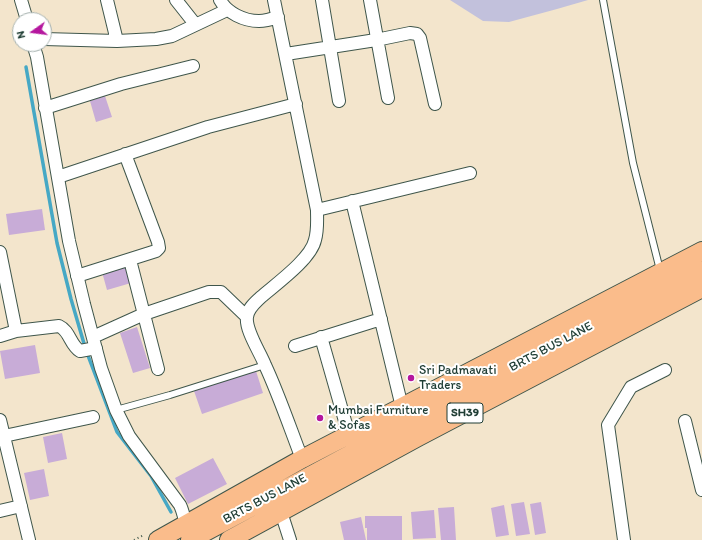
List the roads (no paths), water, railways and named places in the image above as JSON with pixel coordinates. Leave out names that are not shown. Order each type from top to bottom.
[{"type":"main road","name":"SH39","points":[[158,540],[192,536],[302,459],[702,251]]},
{"type":"main road","name":"BRTS BUS LANE","points":[[192,536],[550,347],[702,270]]},
{"type":"main road","name":"SH39","points":[[229,540],[425,433],[702,288]]},
{"type":"street","points":[[22,0],[25,12]]},
{"type":"street","points":[[107,0],[117,41]]},
{"type":"street","points":[[176,0],[194,24]]},
{"type":"street","points":[[274,0],[317,210],[317,230],[311,251],[253,305],[247,317],[252,337],[265,365],[302,459]]},
{"type":"street","points":[[322,0],[339,100]]},
{"type":"street","points":[[370,0],[376,40],[388,98]]},
{"type":"street","points":[[52,39],[117,41],[172,36],[224,5],[249,20],[260,21],[278,17]]},
{"type":"street","points":[[286,54],[376,40],[410,32],[417,34],[420,38],[435,104]]},
{"type":"street","points":[[34,52],[90,346],[116,410],[129,436],[180,505],[192,536]]},
{"type":"street","points":[[45,108],[121,84],[193,66]]},
{"type":"street","points":[[58,177],[208,127],[296,104]]},
{"type":"street","points":[[77,276],[130,260],[156,251],[158,248],[158,242],[125,154]]},
{"type":"street","points":[[317,210],[470,173]]},
{"type":"street","points":[[352,201],[402,407]]},
{"type":"street","points":[[0,253],[16,331]]},
{"type":"street","points":[[130,260],[158,369]]},
{"type":"street","points":[[0,336],[16,331],[59,326],[64,329],[74,345],[90,346],[144,314],[209,292],[222,292],[247,317]]},
{"type":"street","points":[[295,346],[381,319]]},
{"type":"street","points":[[321,338],[349,434]]},
{"type":"street","points":[[624,540],[608,425],[631,387],[665,370]]},
{"type":"street","points":[[4,436],[93,417]]},
{"type":"street","points":[[0,420],[29,540]]},
{"type":"street","points":[[685,421],[702,490]]},
{"type":"street","points":[[0,510],[21,506]]},
{"type":"street","points":[[281,512],[290,540]]},
{"type":"lane","points":[[604,0],[633,163],[660,272]]},
{"type":"lane","points":[[116,410],[170,396],[265,365]]},
{"type":"waterway","points":[[26,67],[57,243],[85,347]]},
{"type":"waterway","points":[[87,353],[117,432],[151,476],[171,512]]},
{"type":"place","name":"Sri Padmavati Traders","points":[[411,378]]},
{"type":"place","name":"Mumbai Furniture & Sofas","points":[[320,418]]}]
